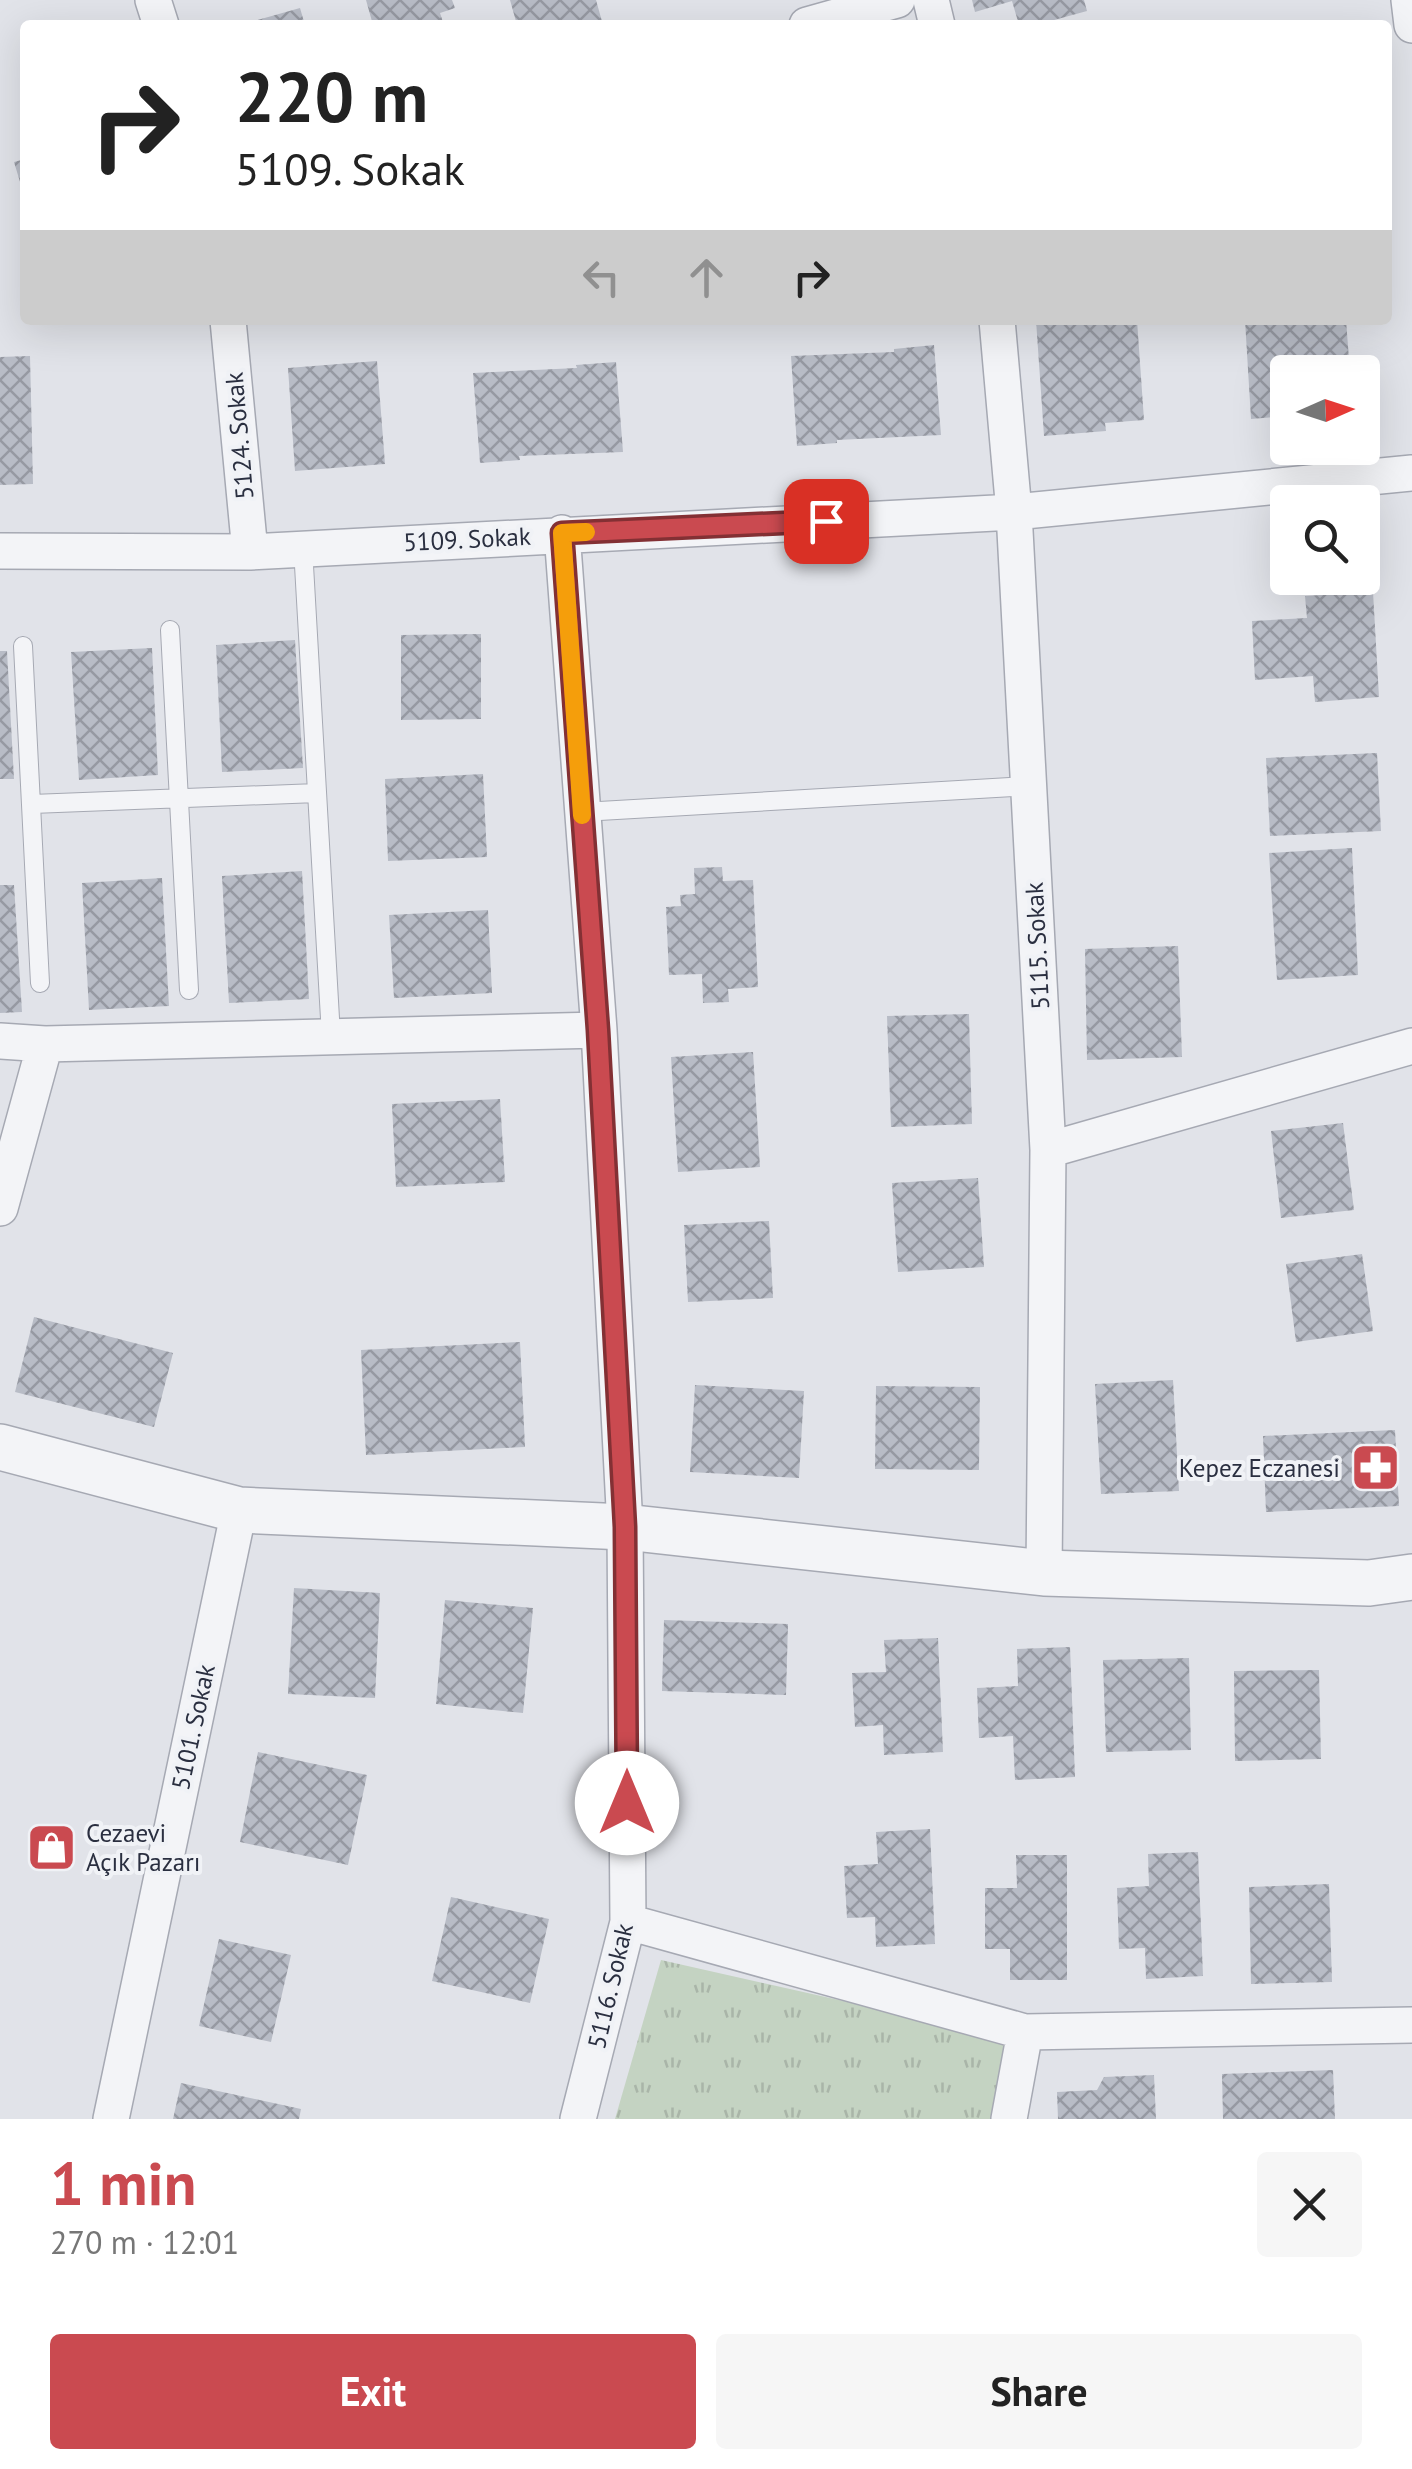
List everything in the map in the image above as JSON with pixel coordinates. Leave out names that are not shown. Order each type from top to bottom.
[{"type":"street","points":[[825,20],[897,0]]},
{"type":"street","points":[[1409,0],[1412,25]]},
{"type":"street","name":"5124. Sokak","points":[[228,325],[250,552]]},
{"type":"street","name":"5115. Sokak","points":[[997,325],[1014,512],[1048,1150],[1044,1573]]},
{"type":"street","name":"5109. Sokak","points":[[0,551],[250,552],[1014,512],[1412,473]]},
{"type":"street","name":"5116. Sokak","points":[[562,533],[598,1030],[625,1527],[628,1922],[578,2119]]},
{"type":"street","points":[[0,1042],[598,1030]]},
{"type":"street","points":[[0,1208],[45,1044]]},
{"type":"street","points":[[1048,1150],[1412,1046]]},
{"type":"street","points":[[0,1447],[239,1510],[625,1527],[1044,1573],[1398,1584]]},
{"type":"street","name":"5101. Sokak","points":[[111,2119],[239,1510]]},
{"type":"street","points":[[628,1922],[1025,2032],[1412,2025]]},
{"type":"street","points":[[1010,2119],[1025,2032]]},
{"type":"lane","points":[[303,548],[332,1036]]},
{"type":"lane","points":[[170,630],[189,990]]},
{"type":"lane","points":[[23,646],[40,983]]},
{"type":"lane","points":[[582,812],[1029,786]]},
{"type":"lane","points":[[32,804],[318,793]]},
{"type":"green space","points":[[661,1960],[995,2035],[1005,2046],[997,2119],[615,2119]]},
{"type":"building","points":[[366,0],[452,0],[455,8],[440,13],[442,20],[372,20]]},
{"type":"building","points":[[510,0],[596,0],[602,20],[516,20]]},
{"type":"building","points":[[972,0],[1084,0],[1087,11],[1054,20],[1018,20],[1012,1],[975,12]]},
{"type":"building","points":[[300,8],[304,20],[257,20]]},
{"type":"building","points":[[20,160],[20,182],[14,162]]},
{"type":"building","points":[[1036,325],[1137,325],[1144,420],[1105,423],[1106,431],[1044,436]]},
{"type":"building","points":[[1245,325],[1346,325],[1349,355],[1270,355],[1270,417],[1251,419]]},
{"type":"building","points":[[934,345],[941,435],[797,446],[791,356],[894,352]]},
{"type":"building","points":[[30,356],[33,484],[0,485],[0,357]]},
{"type":"building","points":[[377,361],[385,464],[295,471],[288,368]]},
{"type":"building","points":[[616,362],[623,452],[519,456],[520,460],[480,463],[473,373]]},
{"type":"building","points":[[1373,595],[1379,697],[1315,702],[1313,676],[1255,680],[1252,621],[1307,618],[1305,596]]},
{"type":"building","points":[[481,634],[481,719],[401,720],[401,635]]},
{"type":"building","points":[[295,640],[303,768],[222,772],[216,645]]},
{"type":"building","points":[[152,648],[158,775],[79,780],[71,652]]},
{"type":"building","points":[[0,651],[7,651],[14,779],[0,779]]},
{"type":"building","points":[[1377,753],[1381,831],[1270,836],[1266,758]]},
{"type":"building","points":[[483,774],[487,857],[388,861],[385,779]]},
{"type":"building","points":[[1352,848],[1358,975],[1277,980],[1269,853]]},
{"type":"building","points":[[722,867],[723,881],[753,880],[758,987],[728,989],[729,1002],[703,1003],[702,974],[669,975],[666,907],[681,906],[680,895],[695,894],[694,868]]},
{"type":"building","points":[[302,871],[309,999],[229,1003],[222,876]]},
{"type":"building","points":[[162,878],[169,1006],[89,1010],[82,883]]},
{"type":"building","points":[[0,885],[14,885],[22,1012],[0,1013]]},
{"type":"building","points":[[488,910],[492,993],[394,998],[389,915]]},
{"type":"building","points":[[1178,946],[1182,1057],[1087,1060],[1085,949]]},
{"type":"building","points":[[969,1014],[972,1124],[891,1127],[887,1016]]},
{"type":"building","points":[[753,1052],[760,1167],[678,1172],[671,1057]]},
{"type":"building","points":[[500,1099],[505,1182],[396,1187],[392,1104]]},
{"type":"building","points":[[1343,1123],[1354,1210],[1281,1218],[1271,1131]]},
{"type":"building","points":[[978,1178],[984,1267],[898,1272],[892,1183]]},
{"type":"building","points":[[769,1221],[773,1298],[688,1302],[684,1225]]},
{"type":"building","points":[[1362,1254],[1373,1331],[1296,1342],[1286,1264]]},
{"type":"building","points":[[34,1317],[173,1353],[154,1427],[15,1392]]},
{"type":"building","points":[[520,1342],[525,1447],[366,1455],[361,1350]]},
{"type":"building","points":[[1173,1380],[1179,1491],[1101,1494],[1095,1384]]},
{"type":"building","points":[[695,1385],[804,1391],[799,1478],[690,1472]]},
{"type":"building","points":[[876,1386],[980,1387],[979,1470],[875,1469]]},
{"type":"building","points":[[1395,1430],[1399,1506],[1266,1512],[1263,1436]]},
{"type":"building","points":[[294,1588],[380,1593],[375,1698],[288,1694]]},
{"type":"building","points":[[445,1600],[533,1608],[523,1713],[436,1704]]},
{"type":"building","points":[[664,1620],[788,1624],[786,1695],[662,1691]]},
{"type":"building","points":[[938,1638],[943,1752],[884,1755],[883,1725],[855,1727],[852,1673],[886,1672],[884,1640]]},
{"type":"building","points":[[1070,1647],[1075,1777],[1015,1780],[1013,1736],[979,1738],[977,1688],[1018,1686],[1017,1649]]},
{"type":"building","points":[[1189,1658],[1191,1750],[1106,1752],[1103,1660]]},
{"type":"building","points":[[1319,1670],[1321,1759],[1235,1761],[1234,1671]]},
{"type":"building","points":[[258,1752],[367,1775],[348,1865],[240,1842]]},
{"type":"building","points":[[930,1829],[935,1944],[876,1947],[875,1917],[847,1918],[844,1866],[878,1864],[876,1832]]},
{"type":"building","points":[[1198,1852],[1203,1976],[1146,1979],[1145,1948],[1119,1949],[1117,1888],[1149,1886],[1148,1854]]},
{"type":"building","points":[[1016,1855],[1067,1855],[1067,1980],[1010,1980],[1010,1949],[985,1949],[985,1888],[1017,1888]]},
{"type":"building","points":[[1329,1884],[1332,1982],[1251,1984],[1249,1887]]},
{"type":"building","points":[[451,1897],[549,1919],[530,2003],[432,1981]]},
{"type":"building","points":[[219,1939],[291,1955],[271,2042],[199,2026]]},
{"type":"building","points":[[1333,2070],[1335,2119],[1223,2119],[1222,2074]]},
{"type":"building","points":[[1154,2075],[1156,2119],[1058,2119],[1057,2092],[1097,2090],[1104,2077]]},
{"type":"building","points":[[181,2083],[301,2109],[299,2119],[173,2119]]},
{"type":"slow traffic","points":[[582,815],[562,533],[586,532]]},
{"type":"place","name":"Kepez Eczanesi","points":[[1375,1468]]},
{"type":"place","name":"Cezaevi Açık Pazarı","points":[[51,1847]]},
{"type":"route","points":[[627,1803],[625,1527],[598,1030],[562,533],[826,521]]}]
